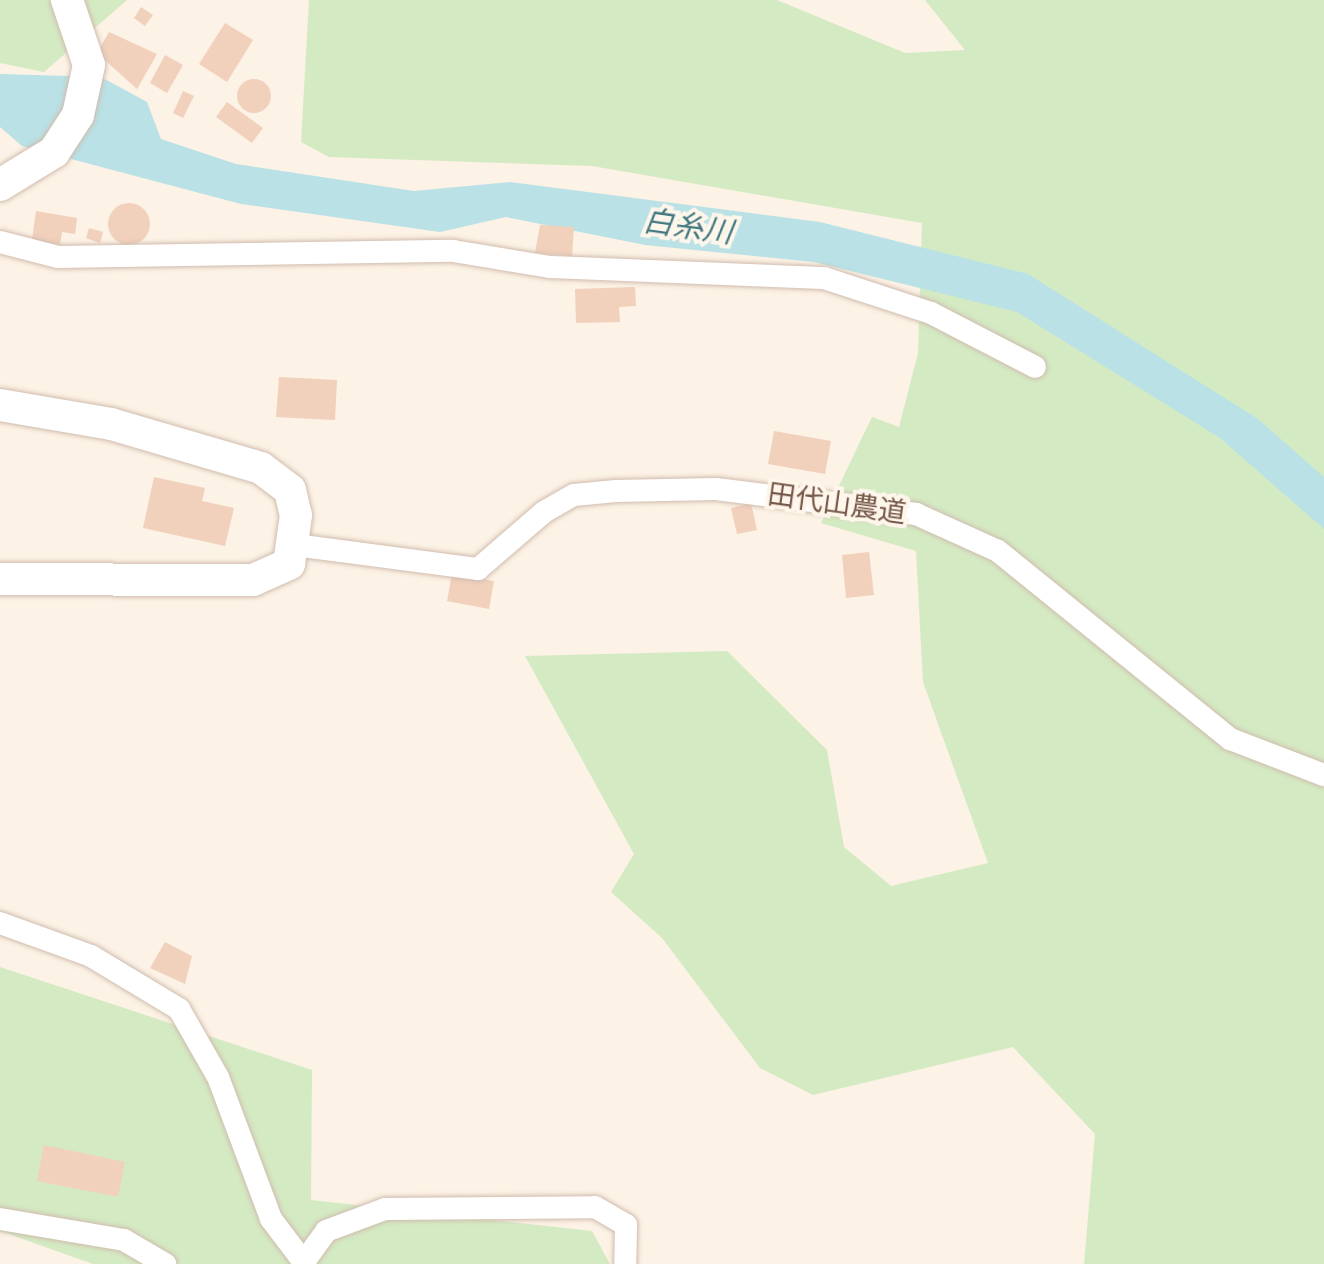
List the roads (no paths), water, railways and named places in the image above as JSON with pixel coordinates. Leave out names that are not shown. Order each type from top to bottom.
[{"type":"street","points":[[14,178],[70,132],[89,66],[67,0]]},
{"type":"street","points":[[0,242],[58,257],[453,251],[550,267],[824,278],[931,313],[1035,367]]},
{"type":"street","points":[[0,404],[111,424],[261,468],[290,490],[295,545],[289,564],[253,580],[0,579]]},
{"type":"street","name":"田代山農道","points":[[295,545],[478,568],[544,512],[574,495],[616,491],[716,489],[916,514],[998,550],[1230,739],[1324,775]]},
{"type":"street","points":[[0,923],[91,956],[179,1009],[205,1048],[272,1218],[305,1261],[326,1231],[385,1209],[595,1206],[626,1225],[626,1264]]},
{"type":"street","points":[[0,1219],[124,1240],[165,1264]]},
{"type":"water","name":"白糸川","points":[[0,74],[101,77],[147,102],[161,139],[236,164],[414,191],[510,182],[820,222],[1028,274],[1258,419],[1324,477],[1324,529],[1220,438],[1017,312],[814,262],[645,245],[506,217],[440,232],[241,204],[22,146],[0,127]]}]
